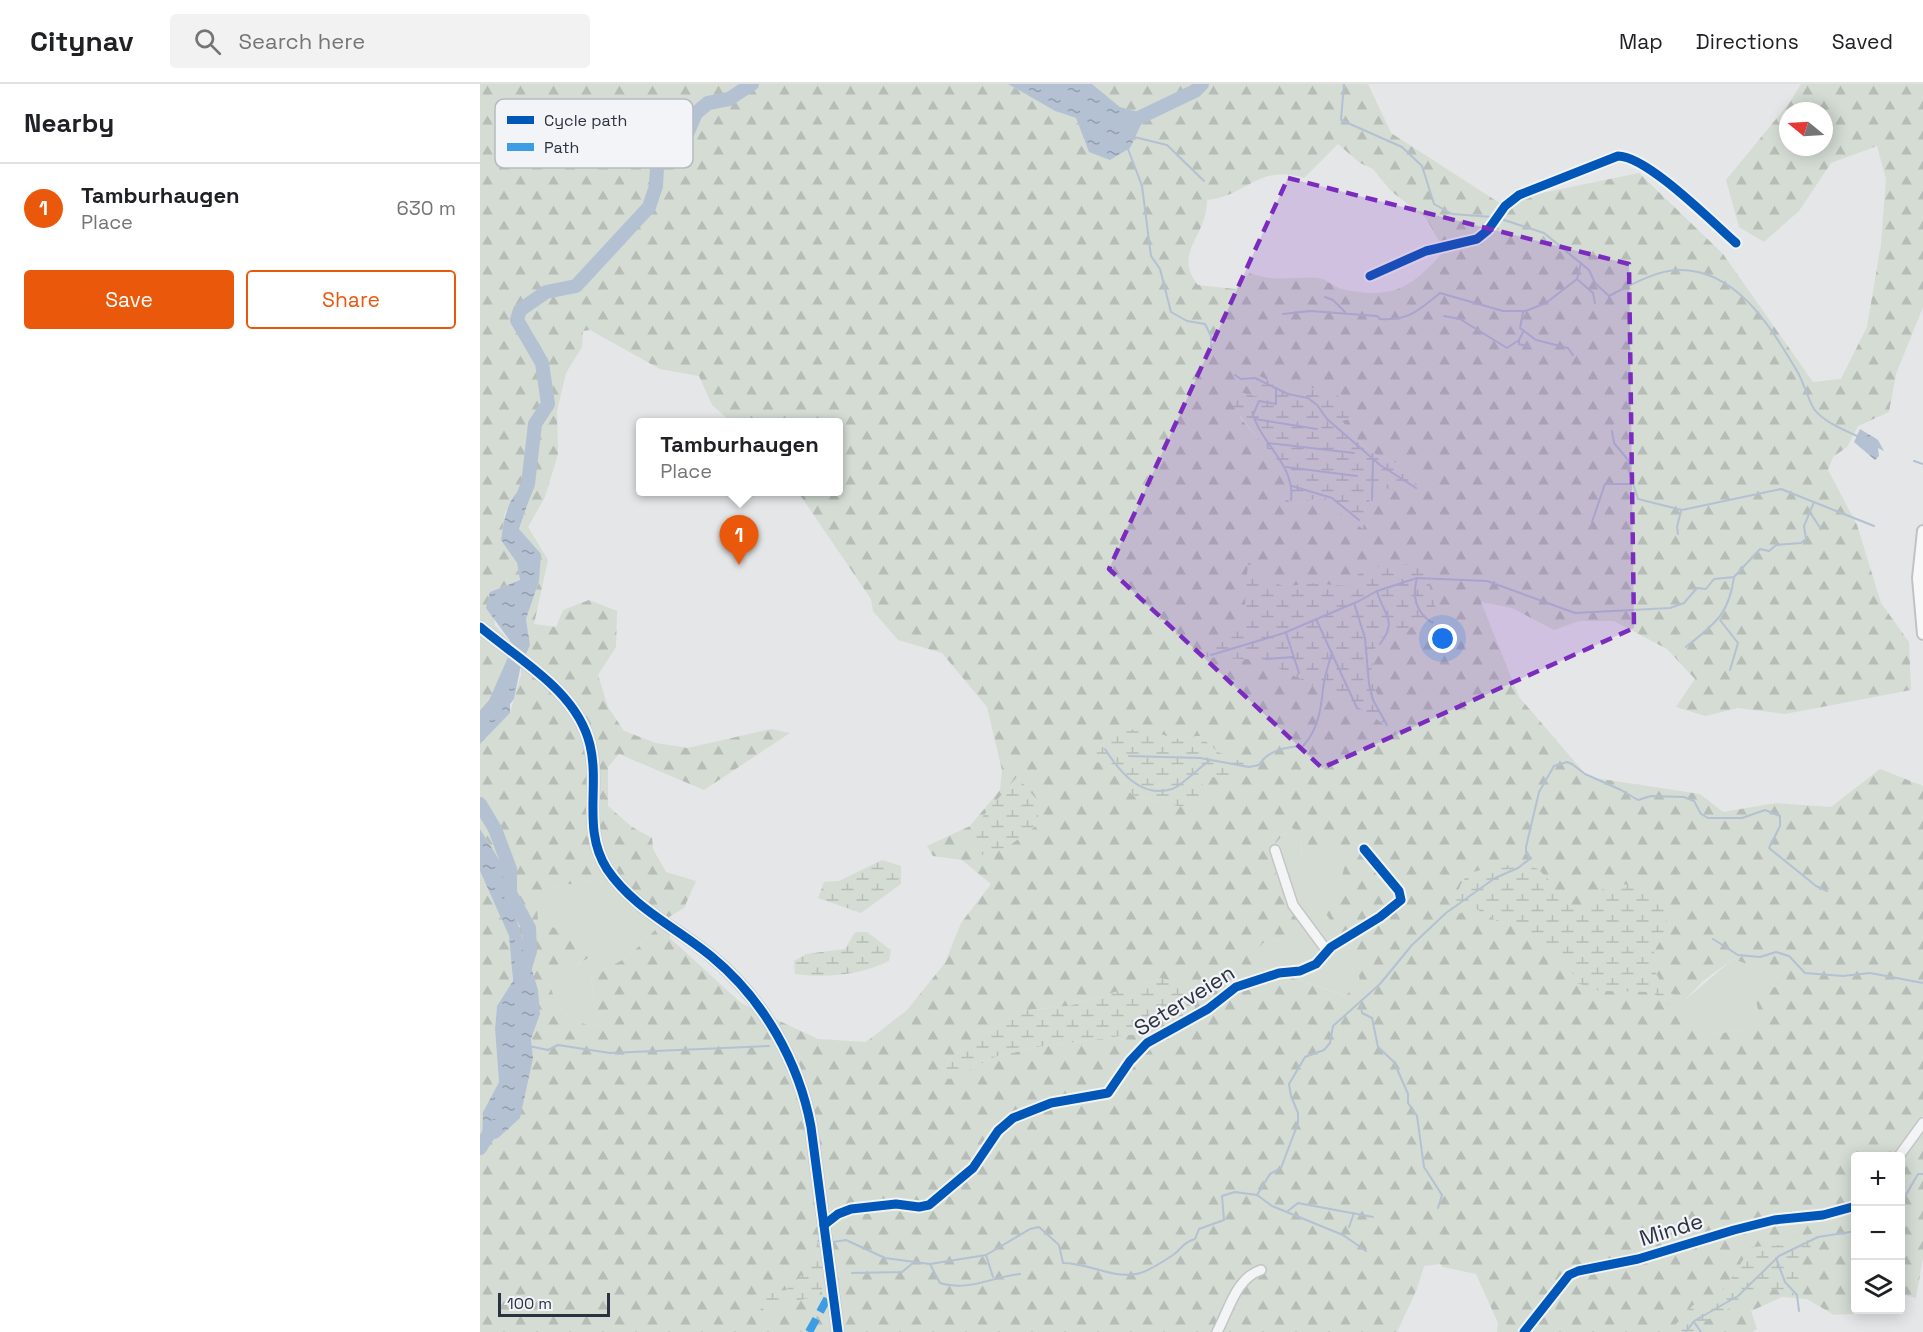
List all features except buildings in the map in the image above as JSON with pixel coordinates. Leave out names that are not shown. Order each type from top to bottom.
[{"type":"main road","points":[[1923,531],[1918,578],[1923,634]]},
{"type":"main road","points":[[480,627],[565,699],[586,732],[592,765],[593,831],[606,867],[622,888],[638,902],[724,967],[765,1016],[788,1054],[808,1108],[838,1332]]},
{"type":"street","points":[[1370,276],[1426,251],[1477,239],[1488,230],[1505,206],[1519,195],[1618,156],[1634,158],[1652,170],[1736,243]]},
{"type":"street","name":"Seterveien","points":[[824,1225],[837,1214],[851,1209],[896,1204],[919,1207],[929,1205],[973,1168],[998,1131],[1013,1118],[1052,1103],[1108,1093],[1130,1061],[1152,1040],[1208,1009],[1236,987],[1279,973],[1308,969],[1327,951],[1380,917],[1401,900],[1399,891],[1364,849]]},
{"type":"street","points":[[1275,850],[1293,906],[1327,951]]},
{"type":"street","points":[[1902,1152],[1923,1123]]},
{"type":"street","name":"Minde","points":[[1524,1332],[1569,1275],[1578,1271],[1638,1259],[1774,1220],[1823,1215],[1851,1207]]},
{"type":"street","points":[[1217,1332],[1242,1282],[1251,1274],[1261,1270]]},
{"type":"highlighted area","points":[[1288,178],[1629,264],[1634,628],[1322,768],[1109,569]]},
{"type":"green space","points":[[480,84],[1008,84],[1055,111],[1076,118],[1089,152],[1120,107],[1092,84],[1368,84],[1391,133],[1498,202],[1639,173],[1723,254],[1813,382],[1841,379],[1867,327],[1881,244],[1886,179],[1877,146],[1831,163],[1799,211],[1764,242],[1739,227],[1726,180],[1779,115],[1779,156],[1833,156],[1833,102],[1790,102],[1801,84],[1923,84],[1923,307],[1896,374],[1889,412],[1858,426],[1847,447],[1833,457],[1828,470],[1857,525],[1881,603],[1909,642],[1911,690],[1785,714],[1738,708],[1705,716],[1676,707],[1695,679],[1667,649],[1614,621],[1579,621],[1554,630],[1512,608],[1481,602],[1519,697],[1588,777],[1700,794],[1723,812],[1776,803],[1831,807],[1880,769],[1923,786],[1923,1258],[1916,1298],[1905,1295],[1905,1152],[1851,1152],[1852,1314],[1834,1315],[1807,1299],[1782,1297],[1751,1311],[1757,1329],[1752,1332],[1497,1332],[1498,1323],[1476,1274],[1443,1267],[1440,1264],[1424,1266],[1417,1289],[1397,1332],[480,1332],[480,871],[509,936],[513,982],[497,1006],[495,1029],[499,1082],[483,1112],[533,1058],[531,1039],[540,1014],[511,901],[508,874],[480,829],[480,744],[510,713],[521,675],[521,665],[530,645],[526,619],[539,581],[519,529],[532,491],[528,484],[505,512],[501,540],[517,563],[520,580],[490,592],[495,625],[516,649],[493,711],[480,728]],"holes":[[[1338,144],[1360,163],[1373,169],[1391,191],[1426,218],[1443,248],[1434,262],[1408,284],[1388,292],[1355,292],[1339,288],[1318,278],[1275,278],[1250,273],[1235,289],[1198,285],[1188,263],[1189,254],[1206,213],[1207,200],[1220,198],[1253,182],[1276,175],[1304,178]],[[590,330],[660,369],[699,376],[712,405],[727,418],[843,418],[843,496],[801,496],[871,599],[873,611],[898,640],[942,653],[987,707],[1002,770],[1000,790],[970,826],[927,846],[933,856],[962,860],[991,884],[961,923],[945,963],[907,1010],[866,1042],[818,1039],[741,1003],[670,938],[669,917],[684,908],[696,881],[666,872],[653,849],[652,838],[632,827],[608,806],[608,767],[619,754],[704,790],[790,733],[771,729],[688,748],[656,743],[624,731],[608,707],[598,675],[616,647],[617,611],[589,600],[563,610],[556,627],[534,624],[548,560],[528,527],[545,497],[558,454],[557,411],[566,373],[582,347],[583,331]],[[1259,376],[1298,395],[1359,416],[1342,421],[1363,445],[1377,455],[1407,466],[1405,492],[1379,486],[1368,503],[1337,511],[1325,497],[1284,506],[1290,484],[1279,461],[1240,418],[1242,393],[1261,397]],[[1142,728],[1175,739],[1200,736],[1218,752],[1201,773],[1190,809],[1132,795],[1119,771]],[[1290,827],[1302,834],[1301,866],[1311,866],[1326,847],[1345,864],[1339,888],[1317,901],[1357,959],[1360,983],[1345,996],[1263,968],[1253,954],[1263,943],[1294,936],[1303,926],[1276,877],[1274,845]],[[613,879],[640,903],[658,927],[629,956],[591,978],[599,1028],[565,1014],[555,1000],[550,981],[590,957],[592,944],[538,921],[537,900],[554,886]],[[1733,959],[1775,974],[1784,983],[1755,996],[1760,1019],[1746,1029],[1715,1034],[1689,1022],[1685,1000],[1702,982]],[[1162,978],[1174,1029],[1037,1047],[995,1057],[949,1079],[944,1075],[949,1059],[1019,1011],[1069,1006]]]},
{"type":"green space","points":[[1259,376],[1298,395],[1309,387],[1337,395],[1359,416],[1342,421],[1356,438],[1377,455],[1407,466],[1418,481],[1405,493],[1379,487],[1368,503],[1363,529],[1337,511],[1324,497],[1284,506],[1290,484],[1284,472],[1228,398],[1242,393],[1260,397]]},
{"type":"green space","points":[[1248,561],[1264,578],[1285,587],[1308,583],[1348,586],[1363,568],[1426,563],[1431,594],[1441,622],[1390,631],[1376,644],[1370,678],[1386,713],[1384,725],[1367,712],[1262,660],[1204,657],[1208,642],[1227,631],[1244,617]]},
{"type":"green space","points":[[1142,728],[1175,739],[1200,736],[1218,752],[1250,765],[1245,774],[1229,782],[1201,773],[1204,799],[1190,809],[1132,795],[1119,771],[1097,762],[1096,746],[1108,733]]},
{"type":"green space","points":[[1017,777],[1041,804],[1036,826],[1009,846],[984,856],[973,846],[983,816]]},
{"type":"green space","points":[[1290,827],[1302,834],[1301,866],[1311,866],[1326,847],[1346,864],[1339,888],[1318,902],[1357,959],[1361,983],[1346,996],[1263,968],[1252,954],[1263,943],[1294,936],[1301,925],[1276,877],[1274,845]]},
{"type":"green space","points":[[882,860],[901,866],[901,884],[861,913],[818,898],[824,882],[839,881]]},
{"type":"green space","points":[[1516,861],[1538,869],[1552,883],[1558,895],[1578,914],[1597,900],[1604,886],[1631,884],[1670,909],[1663,936],[1654,952],[1656,973],[1666,992],[1675,995],[1667,1005],[1652,992],[1600,991],[1577,983],[1562,951],[1533,943],[1513,922],[1497,921],[1469,905],[1460,914],[1453,900],[1465,878],[1476,871],[1504,866]]},
{"type":"green space","points":[[613,879],[640,903],[658,927],[629,956],[591,978],[599,1028],[565,1014],[555,1000],[550,981],[590,957],[570,935],[538,921],[537,900],[554,886]]},
{"type":"green space","points":[[855,932],[867,932],[891,950],[889,961],[867,970],[843,974],[819,976],[795,974],[794,961],[806,954],[845,949]]},
{"type":"green space","points":[[1733,959],[1775,974],[1784,983],[1760,1019],[1746,1029],[1715,1034],[1688,1022],[1685,1000]]},
{"type":"green space","points":[[1162,978],[1186,986],[1196,1001],[1192,1022],[1174,1029],[1037,1047],[995,1057],[949,1079],[944,1075],[949,1059],[1019,1011],[1069,1006]]},
{"type":"green space","points":[[1816,1233],[1800,1268],[1796,1297],[1782,1290],[1767,1289],[1701,1323],[1711,1332],[1669,1332],[1693,1305],[1716,1297],[1731,1279],[1751,1247],[1785,1245],[1796,1237]]},
{"type":"green space","points":[[818,1241],[824,1277],[818,1296],[783,1304],[763,1320],[760,1307],[766,1298],[771,1292],[786,1290],[807,1270],[813,1260]]},
{"type":"water","points":[[1008,84],[1092,84],[1120,107],[1146,114],[1130,148],[1110,160],[1089,152],[1076,118],[1055,111]]},
{"type":"water","points":[[1860,429],[1878,440],[1884,451],[1878,448],[1879,456],[1875,460],[1854,442]]},
{"type":"water","points":[[528,484],[532,491],[519,529],[541,554],[539,581],[526,619],[530,645],[521,665],[514,699],[510,704],[510,713],[480,744],[480,728],[498,701],[516,649],[486,608],[490,592],[520,580],[517,563],[501,540],[505,516],[511,501],[515,494]]},
{"type":"water","points":[[480,829],[508,874],[511,901],[538,990],[540,1014],[531,1039],[533,1058],[520,1118],[498,1138],[482,1142],[483,1112],[499,1082],[495,1029],[497,1006],[513,981],[509,936],[480,871]]},
{"type":"waterway","points":[[693,120],[696,113],[708,103],[729,99],[752,84]]},
{"type":"waterway","points":[[1130,122],[1195,91],[1202,84]]},
{"type":"waterway","points":[[1344,84],[1341,120],[1402,147],[1422,166],[1434,204],[1452,214],[1492,217]]},
{"type":"waterway","points":[[1134,137],[1167,145],[1204,181]]},
{"type":"waterway","points":[[1128,149],[1142,186],[1151,256],[1160,269],[1171,312],[1187,321],[1205,324],[1211,336],[1211,347]]},
{"type":"waterway","points":[[521,501],[528,484],[535,424],[548,404],[542,363],[517,320],[520,310],[546,292],[576,286],[649,207],[656,186],[657,168]]},
{"type":"waterway","points":[[1501,219],[1544,233],[1589,270],[1595,283],[1609,296],[1659,273],[1677,270],[1698,272],[1734,289],[1763,319],[1775,336],[1797,371],[1818,414],[1839,428],[1857,436]]},
{"type":"waterway","points":[[1573,355],[1568,348],[1536,340],[1520,328],[1523,312],[1546,303],[1577,279],[1581,263]]},
{"type":"waterway","points":[[1578,280],[1593,293],[1595,303]]},
{"type":"waterway","points":[[1283,314],[1310,311],[1377,316],[1380,319],[1399,318],[1413,313],[1440,293],[1503,311],[1526,311]]},
{"type":"waterway","points":[[1325,297],[1333,300],[1345,312]]},
{"type":"waterway","points":[[1444,316],[1460,319],[1507,348],[1519,340],[1523,332]]},
{"type":"waterway","points":[[1519,340],[1519,344],[1530,347]]},
{"type":"waterway","points":[[1235,375],[1241,379],[1255,378],[1288,394],[1308,398],[1317,405],[1327,419],[1380,465],[1416,488]]},
{"type":"waterway","points":[[1276,388],[1276,404],[1259,401],[1253,415],[1288,476],[1291,500]]},
{"type":"waterway","points":[[1255,419],[1317,429]]},
{"type":"waterway","points":[[1612,431],[1614,443],[1629,461],[1628,468],[1638,499],[1682,510],[1781,489],[1874,526]]},
{"type":"waterway","points":[[1268,443],[1354,453]]},
{"type":"waterway","points":[[1372,500],[1373,461]]},
{"type":"waterway","points":[[1914,461],[1923,464]]},
{"type":"waterway","points":[[1286,467],[1357,476]]},
{"type":"waterway","points":[[1592,522],[1605,484],[1632,484]]},
{"type":"waterway","points":[[1292,486],[1332,498],[1359,520]]},
{"type":"waterway","points":[[1211,655],[1284,633],[1377,591],[1417,578],[1487,581],[1575,613],[1670,608],[1684,603],[1697,588],[1706,589],[1714,579],[1734,577],[1760,549],[1769,551],[1776,545],[1801,543],[1806,539],[1804,526],[1814,502]]},
{"type":"waterway","points":[[1678,534],[1677,527],[1681,511]]},
{"type":"waterway","points":[[1811,514],[1821,529]]},
{"type":"waterway","points":[[1686,647],[1719,618],[1728,601],[1734,577]]},
{"type":"waterway","points":[[1417,578],[1416,603],[1421,613],[1431,622]]},
{"type":"waterway","points":[[1377,591],[1389,623],[1380,644]]},
{"type":"waterway","points":[[1354,603],[1365,638],[1369,684],[1373,700],[1387,725]]},
{"type":"waterway","points":[[1316,619],[1357,708]]},
{"type":"waterway","points":[[1720,620],[1738,643],[1730,670]]},
{"type":"waterway","points":[[1286,633],[1299,673]]},
{"type":"waterway","points":[[1129,756],[1200,758],[1249,767],[1259,765],[1267,756],[1278,750],[1303,746],[1318,719],[1324,680],[1332,652]]},
{"type":"waterway","points":[[1266,659],[1293,657]]},
{"type":"waterway","points":[[480,721],[495,704],[514,661]]},
{"type":"waterway","points":[[1105,749],[1124,774],[1141,787],[1150,790],[1172,789],[1209,761]]},
{"type":"waterway","points":[[1257,1195],[1270,1174],[1281,1168],[1298,1123],[1298,1113],[1289,1084],[1305,1057],[1324,1050],[1330,1043],[1333,1026],[1380,984],[1412,945],[1446,913],[1495,878],[1518,868],[1531,858],[1526,853],[1526,847],[1539,792],[1554,766],[1567,762],[1572,764],[1585,774],[1638,800],[1651,796],[1684,797],[1694,801],[1701,814],[1708,818],[1742,818],[1765,810],[1780,816],[1780,826],[1769,848],[1816,886],[1827,891]]},
{"type":"waterway","points":[[480,804],[495,829],[510,869],[510,893],[529,928],[530,951],[523,974]]},
{"type":"waterway","points":[[1713,939],[1738,955],[1760,957],[1776,952],[1789,956],[1805,973],[1843,976],[1870,973],[1923,983]]},
{"type":"waterway","points":[[1361,1005],[1362,1013],[1372,1018],[1378,1047],[1394,1062],[1408,1094],[1408,1103],[1417,1116],[1424,1167],[1442,1195],[1438,1208]]},
{"type":"waterway","points":[[529,1046],[548,1050],[558,1045],[610,1053],[769,1046]]},
{"type":"waterway","points":[[480,1148],[493,1127]]},
{"type":"waterway","points":[[1905,1196],[1918,1174],[1923,1174]]},
{"type":"waterway","points":[[833,1242],[846,1240],[885,1258],[930,1264],[986,1255],[1030,1229],[1039,1227],[1059,1245],[1063,1263],[1117,1274],[1136,1274],[1150,1269],[1173,1255],[1185,1244],[1195,1239],[1199,1229],[1224,1220],[1222,1196],[1235,1192],[1257,1195],[1272,1206],[1343,1235],[1366,1251]]},
{"type":"waterway","points":[[1288,1211],[1298,1203],[1373,1217]]},
{"type":"waterway","points":[[1349,1227],[1354,1213]]},
{"type":"waterway","points":[[1686,1332],[1694,1321],[1738,1296],[1779,1256],[1818,1237],[1851,1232]]},
{"type":"waterway","points":[[986,1255],[993,1277]]},
{"type":"waterway","points":[[1776,1258],[1785,1282],[1797,1295],[1799,1311]]},
{"type":"waterway","points":[[852,1273],[902,1272],[913,1263]]},
{"type":"waterway","points":[[930,1264],[940,1283],[950,1285],[970,1285],[1020,1274]]},
{"type":"waterway","points":[[1694,1322],[1701,1332]]},
{"type":"marked path","points":[[809,1332],[832,1290]]},
{"type":"cycle path","points":[[1370,276],[1426,251],[1477,239],[1488,230],[1505,206],[1519,195],[1618,156],[1630,159],[1662,178],[1736,243]]},
{"type":"cycle path","points":[[480,627],[545,678],[573,708],[583,726],[593,761],[595,839],[607,869],[629,895],[656,917],[699,946],[730,974],[763,1012],[788,1056],[798,1079],[811,1127],[838,1332]]},
{"type":"cycle path","points":[[824,1225],[838,1214],[851,1209],[896,1204],[919,1207],[929,1205],[973,1168],[998,1131],[1013,1118],[1051,1103],[1108,1093],[1130,1061],[1147,1043],[1208,1009],[1236,987],[1279,973],[1300,971],[1316,964],[1331,947],[1380,917],[1401,900],[1399,891],[1364,849]]},
{"type":"cycle path","points":[[1524,1332],[1569,1275],[1578,1271],[1638,1259],[1774,1220],[1823,1215],[1851,1207]]},
{"type":"place","name":"Tamburhaugen","points":[[739,565]]}]
